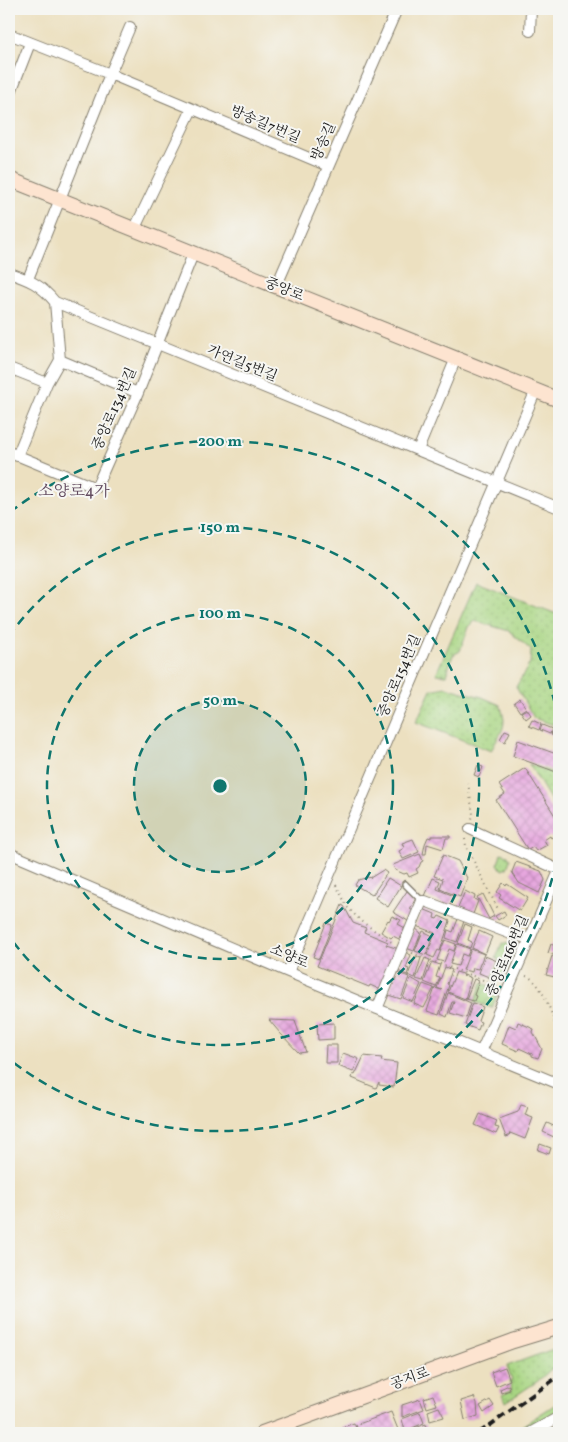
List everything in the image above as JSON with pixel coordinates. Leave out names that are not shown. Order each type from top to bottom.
[{"type":"street","name":"방송길","points":[[276,287],[397,9]]},
{"type":"street","points":[[530,31],[531,9]]},
{"type":"street","points":[[28,279],[130,27]]},
{"type":"street","name":"방송길7번길","points":[[9,34],[110,74],[328,166]]},
{"type":"street","points":[[9,97],[30,43]]},
{"type":"street","points":[[134,230],[192,109]]},
{"type":"street","name":"중앙로","points":[[9,179],[559,400]]},
{"type":"street","name":"중앙로134번길","points":[[13,454],[96,488],[138,393],[193,254]]},
{"type":"street","name":"가연길5번길","points":[[9,273],[28,279],[45,289],[55,302],[559,508]]},
{"type":"street","points":[[13,454],[60,360],[55,302]]},
{"type":"street","points":[[418,450],[456,358]]},
{"type":"street","points":[[60,360],[138,393]]},
{"type":"street","points":[[9,368],[47,384]]},
{"type":"street","name":"중앙로154번길","points":[[288,972],[536,390]]},
{"type":"street","points":[[470,829],[559,870]]},
{"type":"street","name":"소양로","points":[[9,853],[288,972],[559,1084]]},
{"type":"street","name":"중앙로166번길","points":[[481,1052],[559,870]]},
{"type":"street","points":[[377,1009],[422,901],[510,934],[530,939]]},
{"type":"street","name":"공지로","points":[[262,1433],[559,1327]]},
{"type":"street","points":[[530,1433],[559,1417]]},
{"type":"lane","points":[[405,884],[422,901]]},
{"type":"path","points":[[468,783],[473,814],[470,829],[465,836],[466,846],[498,909]]},
{"type":"path","points":[[516,972],[531,977],[542,993],[555,1020],[559,1038]]},
{"type":"green space","points":[[476,582],[559,615],[559,727],[534,718],[516,687],[530,663],[531,650],[509,631],[475,621],[469,627],[460,651],[453,655],[446,675],[436,674]]},
{"type":"green space","points":[[445,687],[482,697],[500,705],[504,724],[491,751],[416,722],[431,690]]},
{"type":"green space","points":[[529,764],[559,775],[559,814]]},
{"type":"green space","points":[[501,853],[508,855],[510,860],[507,868],[502,870],[498,864]]},
{"type":"green space","points":[[502,943],[518,945],[503,982],[492,978],[499,960],[496,958]]},
{"type":"green space","points":[[482,983],[499,990],[492,1008],[475,1002]]},
{"type":"green space","points":[[559,1347],[559,1362],[538,1381],[506,1402],[502,1395],[512,1390],[509,1382],[512,1380],[507,1366]]},
{"type":"green space","points":[[559,1402],[558,1412],[519,1433],[511,1433]]},
{"type":"building","points":[[520,699],[526,708],[520,712],[514,703]]},
{"type":"building","points":[[527,709],[531,715],[526,719],[521,712]]},
{"type":"building","points":[[532,720],[541,724],[539,730],[529,726]]},
{"type":"building","points":[[542,725],[552,729],[550,734],[540,730]]},
{"type":"building","points":[[505,730],[510,732],[505,742],[500,739]]},
{"type":"building","points":[[553,730],[559,733],[559,738],[551,735]]},
{"type":"building","points":[[518,740],[559,755],[559,773],[513,756]]},
{"type":"building","points":[[478,765],[483,767],[479,777],[474,775]]},
{"type":"building","points":[[525,768],[559,822],[559,833],[544,840],[547,845],[536,851],[533,847],[528,850],[496,800],[505,794],[499,785]]},
{"type":"building","points":[[431,836],[450,836],[450,838],[446,838],[443,849],[427,844],[426,854],[423,854],[428,837],[431,838]]},
{"type":"building","points":[[413,839],[419,852],[403,859],[399,851],[404,848],[402,843]]},
{"type":"building","points":[[420,854],[423,861],[416,869],[418,873],[409,877],[407,873],[404,874],[395,870],[393,865]]},
{"type":"building","points":[[443,855],[458,861],[467,878],[460,897],[440,889],[443,879],[434,876]]},
{"type":"building","points":[[516,862],[541,871],[545,880],[539,893],[519,883],[512,872]]},
{"type":"building","points":[[383,870],[387,873],[372,895],[355,885],[358,880],[370,878]]},
{"type":"building","points":[[388,878],[401,886],[388,907],[375,898]]},
{"type":"building","points":[[433,878],[440,881],[437,889],[454,896],[450,906],[425,896]]},
{"type":"building","points":[[503,883],[528,898],[520,911],[499,898],[501,895],[497,892]]},
{"type":"building","points":[[407,891],[416,898],[410,909],[413,911],[408,921],[393,912]]},
{"type":"building","points":[[465,891],[475,896],[474,899],[478,901],[473,914],[458,908]]},
{"type":"building","points":[[483,894],[494,916],[489,919],[477,897]]},
{"type":"building","points":[[559,904],[559,923],[555,922]]},
{"type":"building","points":[[342,905],[353,923],[366,928],[364,932],[388,942],[386,945],[399,949],[381,990],[317,966]]},
{"type":"building","points":[[423,909],[435,914],[434,918],[437,919],[439,916],[450,921],[440,951],[438,950],[434,958],[427,955],[435,933],[416,926]]},
{"type":"building","points":[[504,911],[506,915],[498,920],[495,916]]},
{"type":"building","points":[[392,916],[401,920],[398,924],[405,928],[399,939],[393,936],[391,938],[381,932]]},
{"type":"building","points":[[458,919],[464,921],[457,942],[446,938],[448,930],[453,932]]},
{"type":"building","points":[[326,923],[332,925],[319,959],[313,957]]},
{"type":"building","points":[[465,924],[472,927],[468,940],[472,942],[470,948],[458,943]]},
{"type":"building","points":[[415,928],[421,933],[414,951],[406,948]]},
{"type":"building","points":[[423,931],[433,936],[426,955],[415,951]]},
{"type":"building","points":[[479,931],[492,937],[485,954],[472,948]]},
{"type":"building","points":[[556,938],[559,939],[559,956],[548,953],[551,944],[555,946]]},
{"type":"building","points":[[445,940],[456,944],[454,951],[449,949],[444,962],[437,960]]},
{"type":"building","points":[[457,944],[470,949],[467,956],[462,954],[458,966],[450,964]]},
{"type":"building","points":[[471,949],[484,954],[478,969],[473,968],[472,972],[463,970]]},
{"type":"building","points":[[405,952],[411,955],[406,968],[409,969],[407,975],[398,971]]},
{"type":"building","points":[[416,956],[421,958],[415,978],[408,975]]},
{"type":"building","points":[[485,956],[497,961],[491,978],[479,973]]},
{"type":"building","points":[[552,956],[559,958],[559,978],[546,975]]},
{"type":"building","points":[[425,958],[430,960],[423,981],[416,979]]},
{"type":"building","points":[[432,962],[440,965],[436,977],[440,978],[436,987],[424,982]]},
{"type":"building","points":[[445,967],[452,970],[439,1015],[427,1011],[435,988],[442,990],[437,988]]},
{"type":"building","points":[[396,972],[409,977],[401,999],[388,995]]},
{"type":"building","points":[[456,972],[463,974],[464,977],[464,975],[471,978],[465,999],[448,992]]},
{"type":"building","points":[[411,978],[421,984],[413,1002],[403,998]]},
{"type":"building","points":[[474,979],[479,981],[474,1001],[466,999]]},
{"type":"building","points":[[423,984],[434,988],[424,1008],[414,1004]]},
{"type":"building","points":[[448,993],[471,1003],[466,1018],[450,1013],[454,1002],[452,1002],[447,1017],[441,1014]]},
{"type":"building","points":[[473,1003],[483,1007],[478,1021],[481,1022],[478,1030],[465,1025]]},
{"type":"building","points":[[269,1020],[295,1021],[306,1052],[299,1053]]},
{"type":"building","points":[[518,1022],[534,1029],[533,1032],[542,1049],[538,1058],[519,1048],[518,1051],[502,1044],[509,1025],[516,1028]]},
{"type":"building","points":[[334,1023],[334,1039],[318,1040],[317,1024]]},
{"type":"building","points":[[326,1045],[337,1045],[337,1063],[325,1063]]},
{"type":"building","points":[[343,1053],[359,1059],[353,1072],[338,1066]]},
{"type":"building","points":[[364,1056],[382,1058],[381,1061],[397,1063],[394,1087],[379,1085],[379,1082],[376,1088],[352,1078]]},
{"type":"building","points":[[521,1105],[528,1107],[525,1115],[533,1118],[525,1139],[510,1133],[506,1137],[499,1119],[518,1112]]},
{"type":"building","points":[[480,1114],[497,1121],[495,1127],[499,1128],[496,1134],[475,1125]]},
{"type":"building","points":[[547,1123],[558,1128],[554,1137],[543,1132]]},
{"type":"building","points":[[540,1144],[551,1148],[549,1154],[538,1150]]},
{"type":"building","points":[[505,1367],[510,1380],[496,1386],[491,1372]]},
{"type":"building","points":[[509,1385],[510,1390],[501,1393],[500,1389]]},
{"type":"building","points":[[433,1395],[437,1405],[427,1408],[424,1398]]},
{"type":"building","points":[[474,1397],[477,1403],[478,1416],[465,1420],[461,1401]]},
{"type":"building","points":[[420,1399],[424,1409],[402,1417],[402,1405]]},
{"type":"building","points":[[490,1400],[494,1406],[484,1413],[480,1406]]},
{"type":"building","points":[[439,1407],[444,1417],[430,1421],[428,1411]]},
{"type":"building","points":[[391,1412],[399,1432],[359,1433],[356,1425]]},
{"type":"building","points":[[420,1412],[424,1423],[405,1431],[402,1419]]},
{"type":"building","points":[[354,1423],[358,1433],[343,1433],[341,1428]]},
{"type":"building","points":[[426,1424],[426,1433],[402,1433]]},
{"type":"building","points":[[559,1428],[559,1433],[552,1433],[551,1431]]},
{"type":"railway","points":[[479,1433],[559,1376]]},
{"type":"district","name":"소양로4가","points":[[74,492]]}]
